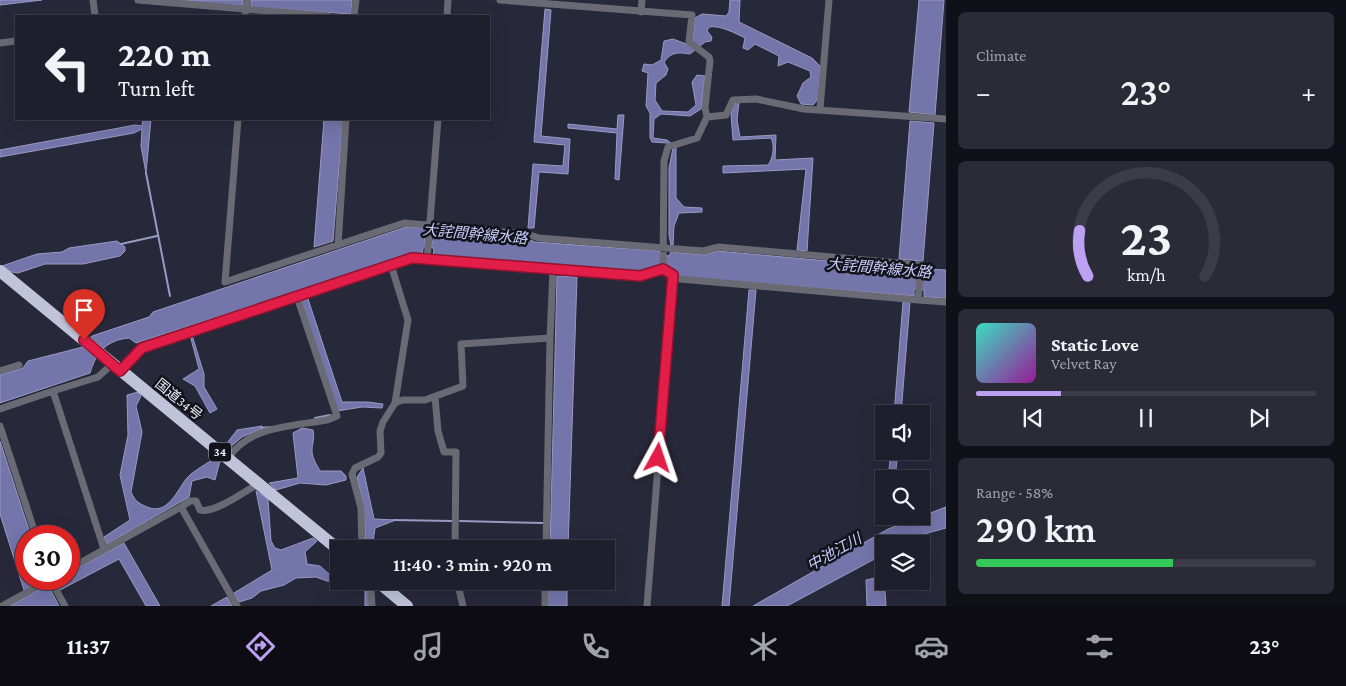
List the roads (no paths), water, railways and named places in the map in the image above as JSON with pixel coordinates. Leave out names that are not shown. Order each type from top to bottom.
[{"type":"highway","name":"国道34号","points":[[0,271],[330,543]]},
{"type":"highway","points":[[388,590],[408,606]]},
{"type":"street","points":[[93,0],[95,15]]},
{"type":"street","points":[[138,0],[246,13],[301,15]]},
{"type":"street","points":[[246,13],[247,0]]},
{"type":"street","points":[[354,15],[356,0]]},
{"type":"street","points":[[447,15],[448,0]]},
{"type":"street","points":[[500,0],[692,16],[689,42],[709,57],[710,61],[705,108],[707,117],[697,138],[668,147],[664,161],[663,269]]},
{"type":"street","points":[[641,12],[642,0]]},
{"type":"street","points":[[820,109],[829,0]]},
{"type":"street","points":[[0,43],[15,40]]},
{"type":"street","points":[[707,117],[726,115],[733,100],[756,99],[804,109],[946,119]]},
{"type":"street","points":[[238,120],[225,282],[404,223],[527,234],[539,238],[664,251],[703,251],[719,247],[921,265],[918,296]]},
{"type":"street","points":[[338,245],[346,120]]},
{"type":"street","points":[[427,260],[438,120]]},
{"type":"street","points":[[120,371],[142,348],[412,258],[640,276],[663,269],[680,279],[918,296],[946,302]]},
{"type":"street","points":[[362,540],[361,508],[352,474],[355,468],[378,457],[381,453],[380,431],[383,422],[395,403],[408,320],[391,265]]},
{"type":"street","points":[[546,540],[553,270]]},
{"type":"street","points":[[647,606],[673,275]]},
{"type":"street","points":[[228,459],[242,442],[253,436],[327,420],[337,416],[297,297]]},
{"type":"street","points":[[395,403],[404,400],[425,400],[463,386],[461,344],[550,338]]},
{"type":"street","points":[[0,410],[98,377],[109,367],[106,358]]},
{"type":"street","points":[[0,371],[19,365]]},
{"type":"street","points":[[53,391],[104,550]]},
{"type":"street","points":[[435,397],[438,431],[444,452],[456,452],[455,540]]},
{"type":"street","points":[[0,426],[32,525]]},
{"type":"street","points":[[80,563],[190,501],[196,501],[200,510],[206,512],[217,509],[222,503],[258,484]]},
{"type":"street","points":[[181,507],[234,602]]},
{"type":"street","points":[[2,606],[31,590]]},
{"type":"street","points":[[56,590],[65,606]]},
{"type":"street","points":[[371,590],[372,606]]},
{"type":"street","points":[[460,590],[463,606]]},
{"type":"street","points":[[545,590],[545,605]]},
{"type":"water","points":[[0,0],[42,0],[0,5]]},
{"type":"water","points":[[166,0],[243,0],[242,7]]},
{"type":"water","points":[[251,0],[352,0],[351,14],[251,7]]},
{"type":"water","points":[[730,0],[740,0],[739,22],[812,58],[820,66],[818,99],[813,105],[801,104],[797,96],[803,83],[811,77],[810,71],[788,62],[778,66],[779,56],[755,44],[748,50],[743,48],[745,38],[723,28],[709,27],[707,31],[712,37],[711,41],[705,42],[690,54],[682,53],[669,56],[664,62],[668,69],[666,75],[656,83],[655,100],[662,111],[688,112],[696,105],[692,82],[697,75],[705,76],[701,109],[690,116],[661,114],[654,119],[653,138],[667,140],[676,147],[676,198],[684,207],[702,208],[702,212],[679,213],[674,226],[673,245],[671,245],[669,235],[669,168],[673,148],[667,143],[652,142],[650,138],[650,113],[646,106],[648,73],[642,71],[644,64],[652,65],[661,60],[664,41],[673,39],[689,45],[693,39],[695,18],[702,14],[726,16],[729,12]]},
{"type":"water","points":[[919,0],[944,0],[935,115],[909,112]]},
{"type":"water","points":[[545,9],[551,10],[541,136],[570,139],[568,174],[539,172],[534,228],[528,228],[533,164],[563,166],[565,145],[534,142]]},
{"type":"water","points":[[739,102],[737,120],[740,137],[776,135],[775,160],[813,158],[807,251],[797,250],[806,169],[723,173],[723,166],[768,165],[772,156],[773,144],[771,138],[733,140],[731,114],[735,103]]},
{"type":"water","points":[[618,115],[624,115],[619,180],[615,179],[617,133],[568,128],[568,124],[617,129]]},
{"type":"water","points":[[143,120],[151,120],[146,173],[141,146],[142,129],[134,133],[0,157],[0,150],[135,125],[142,126]]},
{"type":"water","points":[[324,120],[343,120],[333,241],[314,247]]},
{"type":"water","points":[[910,121],[934,123],[923,261],[899,259]]},
{"type":"water","points":[[406,227],[425,228],[425,247],[423,248],[422,256],[409,255],[136,343],[129,338],[121,339],[103,349],[95,359],[90,373],[0,403],[0,375],[23,368],[28,361],[83,347],[92,336],[149,317],[153,312]]},
{"type":"water","name":"大詫間幹線水路","points":[[436,230],[521,236],[535,242],[660,251],[660,254],[669,256],[671,252],[705,255],[717,251],[916,269],[916,274],[926,275],[927,269],[946,270],[946,298],[924,297],[924,290],[914,289],[914,296],[683,277],[668,270],[668,266],[660,265],[641,272],[433,256],[434,249],[431,247]]},
{"type":"water","points":[[117,241],[125,247],[125,251],[120,256],[83,264],[45,264],[18,273],[6,271],[2,266],[37,254],[62,252],[69,248]]},
{"type":"water","points":[[557,276],[577,277],[568,540],[550,540]]},
{"type":"water","points":[[749,290],[756,290],[729,606],[722,606]]},
{"type":"water","points":[[307,296],[342,402],[383,404],[382,408],[362,407],[337,411],[301,299]]},
{"type":"water","points":[[903,302],[910,302],[902,405],[895,405]]},
{"type":"water","points":[[190,335],[192,335],[204,374],[204,387],[217,409],[210,413],[195,386],[183,379],[199,369]]},
{"type":"water","points":[[138,392],[141,396],[136,406],[142,432],[131,492],[137,501],[147,507],[161,508],[171,500],[193,472],[215,458],[220,461],[215,480],[207,477],[192,481],[189,497],[107,544],[104,537],[130,520],[120,475],[128,435],[127,395]]},
{"type":"water","points":[[262,426],[263,428],[242,437],[227,450],[224,447],[237,430]]},
{"type":"water","points":[[302,428],[313,430],[312,454],[320,471],[341,471],[346,476],[346,480],[326,485],[300,483],[276,490],[269,483],[298,478],[293,433]]},
{"type":"water","points":[[0,441],[27,525],[15,525],[15,562],[0,514]]},
{"type":"water","points":[[890,460],[897,460],[896,470],[889,470]]},
{"type":"water","points":[[363,468],[374,519],[396,520],[375,528],[373,540],[366,540],[364,508],[357,477]]},
{"type":"water","points":[[256,491],[268,499],[271,541],[275,548],[281,550],[313,538],[317,541],[305,552],[307,564],[320,566],[330,574],[330,581],[316,577],[296,578],[284,585],[261,591],[252,598],[239,602],[234,593],[272,570]]},
{"type":"water","points":[[946,507],[946,528],[922,535],[877,535],[899,525],[930,525],[930,513]]},
{"type":"water","points":[[875,536],[875,559],[787,606],[753,606]]},
{"type":"water","points":[[124,543],[160,606],[146,606],[119,559],[80,579],[80,567]]},
{"type":"water","points":[[875,578],[875,590],[885,590],[886,606],[867,606],[866,580]]},
{"type":"water","points":[[39,590],[51,590],[59,606],[10,606]]},
{"type":"water","points":[[365,590],[369,590],[369,606],[365,606]]},
{"type":"water","points":[[549,590],[567,590],[567,606],[548,606]]},
{"type":"water","points":[[227,597],[232,606],[211,606]]},
{"type":"waterway","points":[[146,173],[170,296]]},
{"type":"waterway","points":[[121,244],[157,236]]},
{"type":"waterway","points":[[315,418],[330,415]]},
{"type":"waterway","points":[[261,428],[271,427]]},
{"type":"waterway","points":[[394,520],[452,521]]},
{"type":"waterway","points":[[460,521],[544,523]]},
{"type":"water label","name":"中池江川","points":[[834,552]]}]
